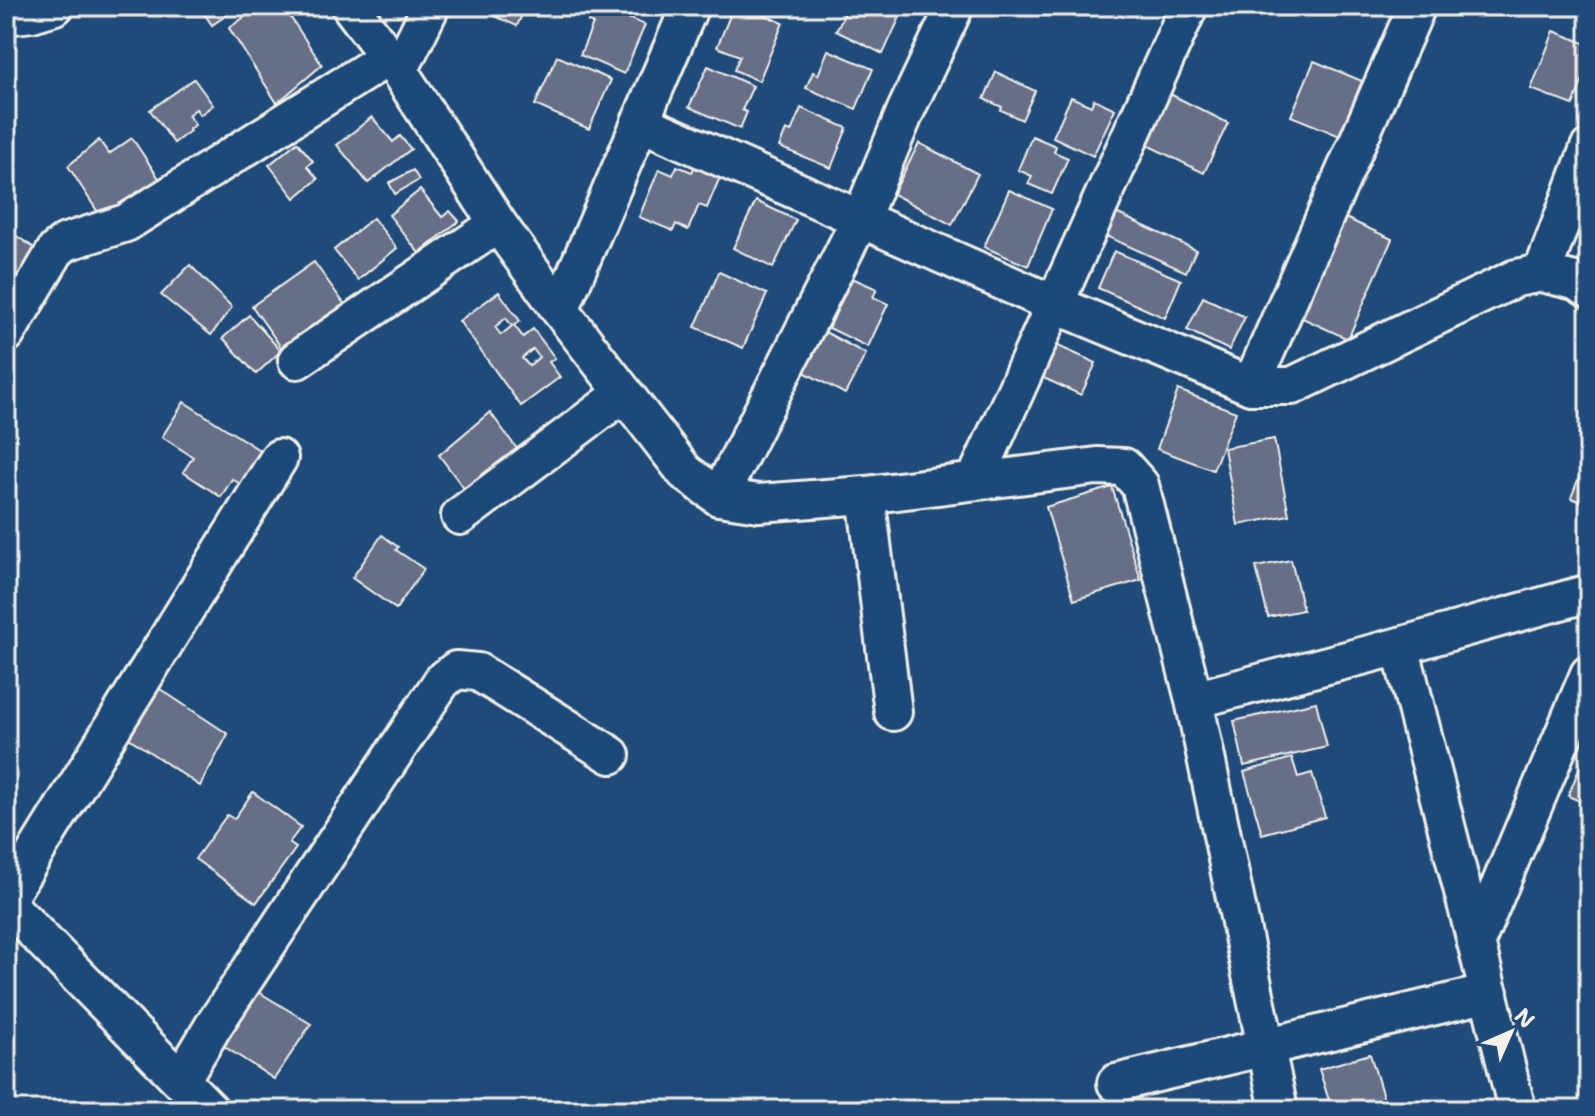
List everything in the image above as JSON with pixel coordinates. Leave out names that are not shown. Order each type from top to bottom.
[{"type":"street","points":[[6,16],[55,6]]},
{"type":"street","points":[[350,6],[394,64],[498,224],[560,310],[685,472],[719,497],[759,503],[866,495],[1097,466],[1124,467],[1140,485],[1194,700],[1279,1110]]},
{"type":"street","points":[[6,334],[56,250],[66,242],[126,223],[394,64],[431,6]]},
{"type":"street","points":[[560,310],[690,6]]},
{"type":"street","points":[[719,497],[861,218],[906,110],[955,6]]},
{"type":"street","points":[[975,481],[1189,6]]},
{"type":"street","points":[[1251,386],[1417,6]]},
{"type":"street","points":[[640,122],[1054,304],[1251,386],[1292,386],[1516,278],[1542,273],[1575,281],[1589,289]]},
{"type":"street","points":[[1542,273],[1589,148]]},
{"type":"street","points":[[297,360],[498,224]]},
{"type":"street","points":[[460,516],[624,393]]},
{"type":"street","points":[[210,1110],[6,901],[279,458]]},
{"type":"street","points":[[866,495],[893,712]]},
{"type":"street","points":[[1194,700],[1589,593]]},
{"type":"street","points":[[1400,646],[1517,1110]]},
{"type":"street","points":[[181,1080],[214,1025],[442,681],[456,670],[478,672],[611,755]]},
{"type":"street","points":[[1476,942],[1589,674]]},
{"type":"street","points":[[1116,1083],[1489,993]]},
{"type":"building","points":[[199,6],[240,6],[212,25]]},
{"type":"building","points":[[260,6],[283,6],[322,65],[277,103],[229,28]]},
{"type":"building","points":[[473,6],[526,6],[517,26]]},
{"type":"building","points":[[595,6],[645,25],[624,74],[580,55],[593,24],[588,22]]},
{"type":"building","points":[[734,6],[744,6],[783,23],[759,81],[734,70],[740,56],[717,47]]},
{"type":"building","points":[[848,6],[905,6],[883,54],[836,31]]},
{"type":"building","points":[[1554,31],[1589,45],[1589,64],[1573,105],[1531,89]]},
{"type":"building","points":[[828,50],[873,69],[856,109],[806,88],[813,72],[818,75]]},
{"type":"building","points":[[557,56],[611,80],[589,129],[535,105]]},
{"type":"building","points":[[1314,61],[1362,81],[1340,136],[1291,116]]},
{"type":"building","points":[[708,66],[753,86],[742,110],[747,112],[740,129],[689,107]]},
{"type":"building","points":[[996,72],[1035,91],[1022,120],[984,99]]},
{"type":"building","points":[[194,79],[213,105],[200,115],[196,109],[188,115],[195,125],[174,143],[150,110]]},
{"type":"building","points":[[1158,88],[1228,123],[1204,173],[1133,138]]},
{"type":"building","points":[[1071,97],[1091,106],[1094,99],[1115,109],[1093,156],[1053,137]]},
{"type":"building","points":[[801,108],[847,128],[831,168],[779,147],[786,130],[791,132]]},
{"type":"building","points":[[372,117],[393,142],[400,136],[411,149],[368,183],[337,145]]},
{"type":"building","points":[[1032,136],[1056,146],[1054,152],[1068,158],[1052,194],[1028,184],[1032,176],[1018,170]]},
{"type":"building","points":[[132,138],[160,180],[103,220],[68,166],[99,140],[109,154]]},
{"type":"building","points":[[297,142],[313,161],[307,166],[318,179],[295,198],[269,165]]},
{"type":"building","points":[[919,143],[978,174],[952,225],[893,194]]},
{"type":"building","points":[[677,166],[692,172],[695,166],[720,177],[707,208],[699,205],[688,230],[676,224],[673,231],[639,217],[659,169],[673,175]]},
{"type":"building","points":[[413,170],[419,180],[395,194],[389,183]]},
{"type":"building","points":[[420,190],[442,217],[450,211],[459,221],[419,253],[389,215]]},
{"type":"building","points":[[1009,190],[1052,209],[1028,266],[984,247]]},
{"type":"building","points":[[756,201],[796,220],[773,268],[733,248]]},
{"type":"building","points":[[1116,213],[1196,250],[1186,272],[1106,236]]},
{"type":"building","points":[[1343,217],[1392,239],[1348,339],[1298,316]]},
{"type":"building","points":[[373,218],[397,248],[358,280],[334,250]]},
{"type":"building","points":[[6,229],[48,257],[17,303],[6,296]]},
{"type":"building","points":[[1114,251],[1181,280],[1165,318],[1098,288]]},
{"type":"building","points":[[314,262],[345,305],[283,350],[252,306]]},
{"type":"building","points":[[190,265],[232,307],[211,335],[161,295]]},
{"type":"building","points":[[719,272],[767,294],[743,348],[695,327]]},
{"type":"building","points":[[852,278],[877,289],[873,297],[888,304],[868,347],[829,328]]},
{"type":"building","points":[[499,292],[520,321],[514,325],[523,337],[533,329],[555,358],[549,362],[560,377],[521,406],[459,321]],"holes":[[[506,318],[512,326],[501,335],[495,327]],[[533,349],[539,357],[529,366],[522,358]]]},
{"type":"building","points":[[1203,297],[1245,317],[1229,350],[1187,330]]},
{"type":"building","points":[[249,315],[281,351],[256,374],[223,338]]},
{"type":"building","points":[[825,332],[866,354],[845,394],[804,372]]},
{"type":"building","points":[[1054,344],[1096,363],[1081,395],[1039,376]]},
{"type":"building","points":[[1178,390],[1236,412],[1213,470],[1157,449]]},
{"type":"building","points":[[184,402],[261,451],[240,484],[232,479],[221,497],[183,472],[193,457],[162,437]]},
{"type":"building","points":[[490,412],[520,453],[468,494],[439,455]]},
{"type":"building","points":[[1274,439],[1289,515],[1238,525],[1224,448]]},
{"type":"building","points":[[1589,451],[1589,505],[1571,498]]},
{"type":"building","points":[[1112,487],[1141,580],[1074,600],[1046,507]]},
{"type":"building","points":[[382,535],[398,547],[396,550],[424,569],[396,609],[352,578]]},
{"type":"building","points":[[1291,560],[1303,610],[1268,617],[1256,567]]},
{"type":"building","points":[[151,683],[228,734],[200,786],[123,734]]},
{"type":"building","points":[[1316,702],[1327,747],[1244,766],[1234,721]]},
{"type":"building","points":[[1589,745],[1589,805],[1568,796]]},
{"type":"building","points":[[1292,758],[1298,777],[1312,773],[1325,817],[1262,834],[1244,772]]},
{"type":"building","points":[[253,792],[301,827],[289,843],[296,848],[256,903],[195,859],[227,815],[234,819]]},
{"type":"building","points":[[257,991],[311,1024],[274,1079],[222,1045]]},
{"type":"building","points":[[1370,1054],[1387,1110],[1332,1110],[1319,1069]]}]
